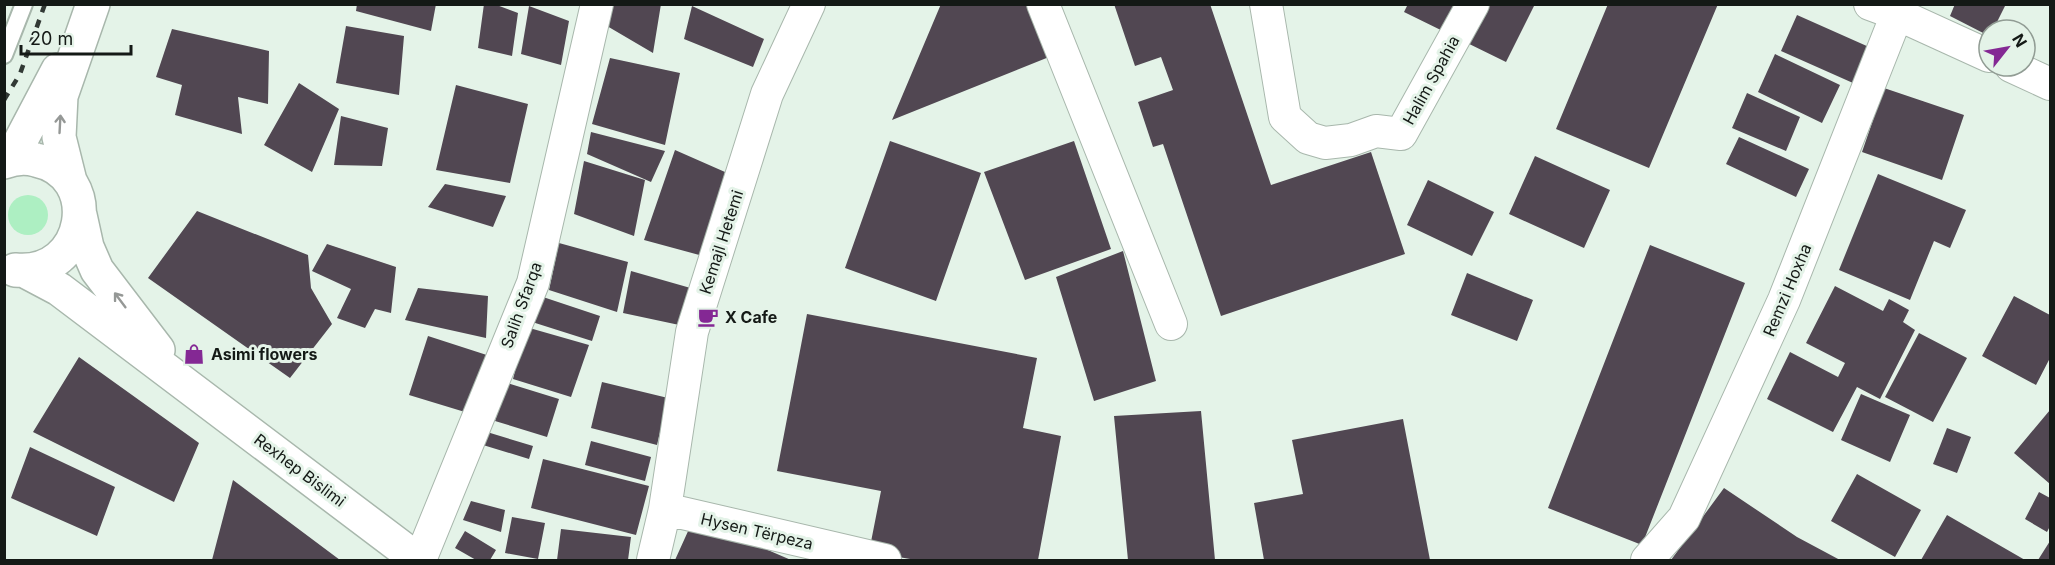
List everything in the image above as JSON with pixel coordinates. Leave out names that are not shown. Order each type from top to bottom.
[{"type":"main road","points":[[8,160],[93,4]]},
{"type":"main road","name":"Rexhep Bislimi","points":[[93,4],[61,96],[59,137],[69,181],[77,197],[87,247],[98,270],[181,380]]},
{"type":"main road","points":[[8,160],[27,158],[44,161],[57,169],[69,181]]},
{"type":"main road","points":[[15,269],[42,268],[57,261],[69,248],[77,233],[80,215]]},
{"type":"main road","name":"Rexhep Bislimi","points":[[15,269],[59,289],[419,561]]},
{"type":"street","name":"Salih Sfarqa","points":[[419,561],[533,283],[597,4]]},
{"type":"street","name":"Kemajl Hetemi","points":[[652,561],[664,509],[692,332],[767,94],[809,4]]},
{"type":"street","points":[[1043,4],[1172,324]]},
{"type":"street","name":"Halim Spahia","points":[[1266,4],[1285,117],[1308,138],[1325,143],[1351,140],[1376,131],[1401,134],[1473,4]]},
{"type":"street","points":[[1889,8],[1977,50]]},
{"type":"street","name":"Remzi Hoxha","points":[[1647,561],[1684,518],[1784,300],[1889,8]]},
{"type":"street","name":"Hysen Tërpeza","points":[[664,509],[885,561]]},
{"type":"lane","points":[[4,55],[24,4]]},
{"type":"green space","points":[[28,195],[42,201],[48,215],[42,229],[28,235],[14,229],[8,215],[14,201]]},
{"type":"building","points":[[357,4],[436,4],[431,31],[356,11]]},
{"type":"building","points":[[484,4],[494,4],[518,13],[512,56],[478,48]]},
{"type":"building","points":[[611,4],[661,4],[653,53],[607,26]]},
{"type":"building","points":[[941,4],[1032,4],[1054,55],[892,120]]},
{"type":"building","points":[[1114,4],[1210,4],[1271,185],[1371,152],[1405,254],[1221,316],[1163,144],[1153,147],[1138,102],[1173,90],[1161,57],[1135,66]]},
{"type":"building","points":[[1408,4],[1535,4],[1506,62],[1404,12]]},
{"type":"building","points":[[1608,4],[1718,4],[1649,168],[1556,129]]},
{"type":"building","points":[[1955,4],[2006,4],[1999,18],[1977,18],[1977,30],[1950,16]]},
{"type":"building","points":[[529,6],[569,21],[561,65],[521,54]]},
{"type":"building","points":[[692,6],[764,39],[753,67],[684,39]]},
{"type":"building","points":[[1797,15],[1869,47],[1853,83],[1781,51]]},
{"type":"building","points":[[346,26],[404,36],[399,95],[336,83]]},
{"type":"building","points":[[172,29],[269,51],[268,104],[238,97],[242,134],[175,115],[182,85],[156,77]]},
{"type":"building","points":[[1775,54],[1840,85],[1822,123],[1758,92]]},
{"type":"building","points":[[610,58],[680,73],[665,145],[592,124]]},
{"type":"building","points":[[299,83],[339,109],[312,172],[264,145]]},
{"type":"building","points":[[456,85],[528,104],[510,183],[436,170]]},
{"type":"building","points":[[1884,88],[1964,115],[1942,180],[1862,152]]},
{"type":"building","points":[[1747,93],[1800,117],[1786,151],[1732,128]]},
{"type":"building","points":[[341,116],[388,128],[382,166],[334,165]]},
{"type":"building","points":[[591,132],[665,151],[651,182],[587,154]]},
{"type":"building","points":[[1739,137],[1809,169],[1796,197],[1726,164]]},
{"type":"building","points":[[890,141],[981,173],[936,301],[845,268]]},
{"type":"building","points":[[1074,141],[1111,249],[1025,280],[984,172]]},
{"type":"building","points":[[675,150],[725,172],[703,256],[644,240]]},
{"type":"building","points":[[1535,156],[1610,190],[1584,248],[1509,214]]},
{"type":"building","points":[[584,161],[645,180],[634,236],[574,214]]},
{"type":"building","points":[[1878,174],[1966,210],[1950,248],[1934,241],[1910,300],[1839,270]]},
{"type":"building","points":[[1428,180],[1494,212],[1472,256],[1407,225]]},
{"type":"building","points":[[445,184],[506,196],[493,227],[428,207]]},
{"type":"building","points":[[197,211],[308,255],[311,288],[332,324],[290,378],[148,278]]},
{"type":"building","points":[[559,243],[628,262],[617,312],[549,290]]},
{"type":"building","points":[[327,244],[396,267],[391,313],[375,309],[365,328],[337,318],[351,289],[312,271]]},
{"type":"building","points":[[1650,245],[1745,283],[1642,545],[1548,508]]},
{"type":"building","points":[[1123,251],[1156,381],[1094,401],[1056,277]]},
{"type":"building","points":[[631,271],[694,289],[684,326],[623,313]]},
{"type":"building","points":[[1467,273],[1533,300],[1517,341],[1451,315]]},
{"type":"building","points":[[1835,286],[1883,311],[1889,299],[1909,310],[1903,322],[1915,330],[1880,399],[1857,387],[1833,432],[1767,399],[1790,352],[1838,377],[1845,363],[1806,343]]},
{"type":"building","points":[[418,288],[488,296],[486,338],[405,320]]},
{"type":"building","points":[[537,295],[600,316],[592,341],[529,321]]},
{"type":"building","points":[[2014,296],[2050,315],[2050,358],[2036,385],[1982,356]]},
{"type":"building","points":[[807,314],[1037,358],[1023,428],[1061,436],[1038,560],[916,560],[869,552],[881,491],[777,471]]},
{"type":"building","points":[[526,327],[589,345],[571,397],[513,379]]},
{"type":"building","points":[[1919,333],[1967,358],[1933,422],[1885,397]]},
{"type":"building","points":[[428,336],[496,358],[478,416],[409,395]]},
{"type":"building","points":[[79,357],[199,443],[174,502],[33,432]]},
{"type":"building","points":[[602,382],[668,398],[657,445],[591,428]]},
{"type":"building","points":[[507,383],[559,399],[547,437],[495,421]]},
{"type":"building","points":[[1861,394],[1910,415],[1890,462],[1841,440]]},
{"type":"building","points":[[2050,410],[2050,484],[2014,453]]},
{"type":"building","points":[[1201,411],[1215,560],[1128,560],[1114,416]]},
{"type":"building","points":[[1403,419],[1430,560],[1264,560],[1254,503],[1303,494],[1292,440]]},
{"type":"building","points":[[1947,428],[1971,437],[1957,473],[1933,464]]},
{"type":"building","points":[[487,432],[533,446],[529,459],[483,445]]},
{"type":"building","points":[[591,441],[651,457],[645,481],[585,465]]},
{"type":"building","points":[[30,447],[115,487],[97,536],[11,498]]},
{"type":"building","points":[[543,459],[649,486],[636,535],[531,508]]},
{"type":"building","points":[[1857,474],[1921,510],[1895,557],[1831,521]]},
{"type":"building","points":[[233,480],[340,560],[212,560]]},
{"type":"building","points":[[1724,488],[1797,537],[1840,560],[1671,560]]},
{"type":"building","points":[[2039,492],[2050,498],[2050,526],[2047,532],[2025,519]]},
{"type":"building","points":[[471,501],[505,510],[501,532],[463,520]]},
{"type":"building","points":[[1947,515],[2025,560],[1921,560]]},
{"type":"building","points":[[512,517],[545,523],[538,559],[505,553]]},
{"type":"building","points":[[694,518],[791,560],[675,560]]},
{"type":"building","points":[[561,529],[631,537],[628,560],[557,560]]},
{"type":"building","points":[[465,531],[496,550],[490,560],[476,560],[455,548]]},
{"type":"building","points":[[2050,541],[2050,560],[2038,560]]},
{"type":"railway","points":[[4,100],[20,74],[45,4]]},
{"type":"place","name":"X Cafe","points":[[708,317]]},
{"type":"place","name":"Asimi flowers","points":[[194,354]]}]
